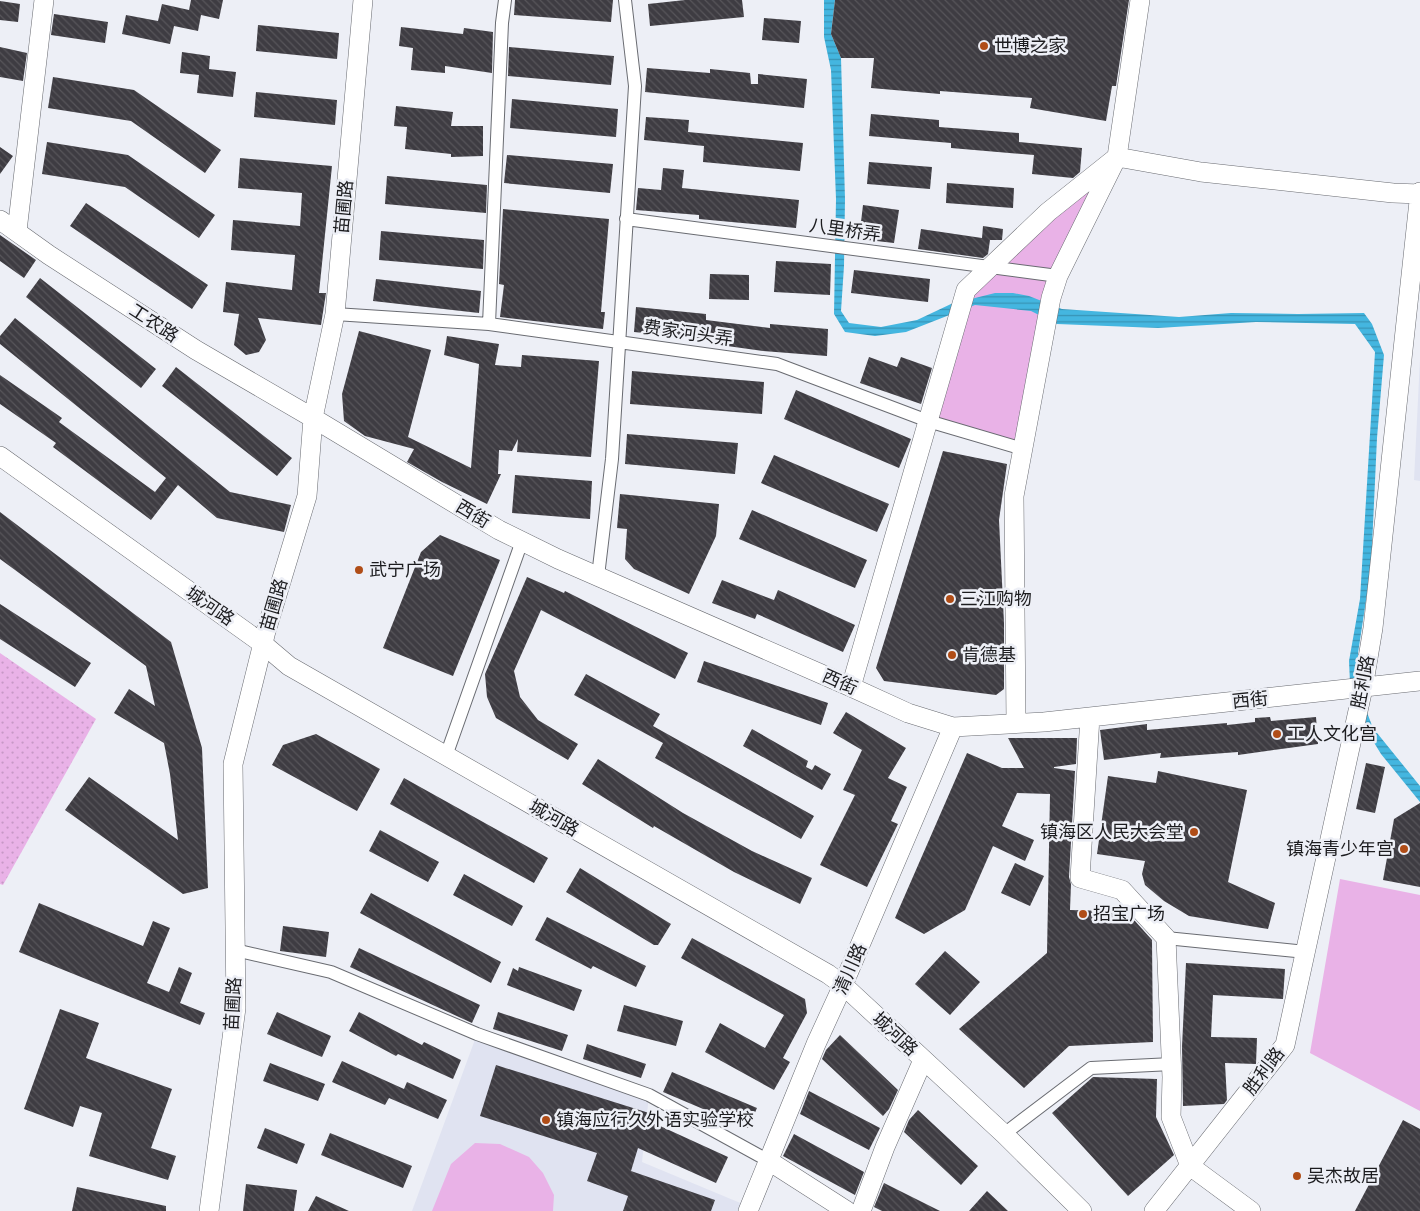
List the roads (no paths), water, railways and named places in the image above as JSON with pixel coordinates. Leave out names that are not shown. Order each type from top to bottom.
[{"type":"street","points":[[16,231],[44,0]]},
{"type":"street","name":"苗圃路","points":[[209,1211],[236,1008],[233,764],[263,644],[307,496],[313,418],[335,314],[363,0]]},
{"type":"street","points":[[489,324],[502,23],[506,0]]},
{"type":"street","points":[[598,576],[612,459],[634,86],[624,0]]},
{"type":"street","points":[[1016,723],[1014,496],[1051,298],[1058,276],[1117,157],[1140,0]]},
{"type":"street","points":[[851,687],[966,290],[1048,212],[1117,157],[1201,172],[1393,193],[1420,193]]},
{"type":"street","name":"胜利路","points":[[1154,1211],[1286,1046],[1363,688],[1373,628],[1420,193]]},
{"type":"street","name":"八里桥弄","points":[[626,219],[1058,276]]},
{"type":"street","name":"工农路","points":[[0,220],[49,255],[196,350],[313,418]]},
{"type":"street","name":"费家河头弄","points":[[335,314],[489,324],[777,364],[928,421],[1023,449]]},
{"type":"street","name":"西街","points":[[313,418],[490,524],[522,541],[908,713],[953,727],[1090,717],[1420,681]]},
{"type":"street","name":"城河路","points":[[0,456],[263,644],[288,666],[828,974],[843,985],[1004,1134],[1082,1211]]},
{"type":"street","points":[[446,756],[522,541]]},
{"type":"street","points":[[1090,717],[1080,878],[1122,890],[1166,938],[1172,1064],[1171,1118],[1190,1166],[1252,1211]]},
{"type":"street","name":"清川路","points":[[748,1211],[816,1044],[953,727]]},
{"type":"street","points":[[1166,938],[1306,952]]},
{"type":"street","points":[[235,950],[331,972],[478,1034],[649,1095],[768,1161],[846,1211]]},
{"type":"street","points":[[860,1211],[885,1147],[923,1060]]},
{"type":"street","points":[[1004,1134],[1091,1068],[1172,1064]]},
{"type":"water","points":[[824,0],[835,0],[831,34],[841,58],[845,199],[841,311],[849,323],[881,327],[917,320],[951,304],[995,293],[1013,293],[1029,296],[1062,309],[1179,317],[1231,313],[1364,313],[1372,324],[1384,355],[1377,438],[1371,568],[1358,653],[1366,710],[1373,728],[1420,786],[1420,802],[1381,754],[1351,705],[1349,661],[1360,599],[1375,352],[1355,324],[1256,322],[1158,328],[1057,324],[1031,311],[975,305],[906,332],[875,336],[845,332],[834,314],[836,199],[831,70],[824,37]]},
{"type":"place","name":"世博之家","points":[[984,46]]},
{"type":"place","name":"武宁广场","points":[[359,570]]},
{"type":"place","name":"三江购物","points":[[950,599]]},
{"type":"place","name":"肯德基","points":[[952,655]]},
{"type":"place","name":"工人文化宫","points":[[1277,734]]},
{"type":"place","name":"镇海区人民大会堂","points":[[1194,832]]},
{"type":"place","name":"镇海青少年宫","points":[[1404,849]]},
{"type":"place","name":"招宝广场","points":[[1083,914]]},
{"type":"place","name":"镇海应行久外语实验学校","points":[[546,1120]]},
{"type":"place","name":"吴杰故居","points":[[1297,1176]]}]
